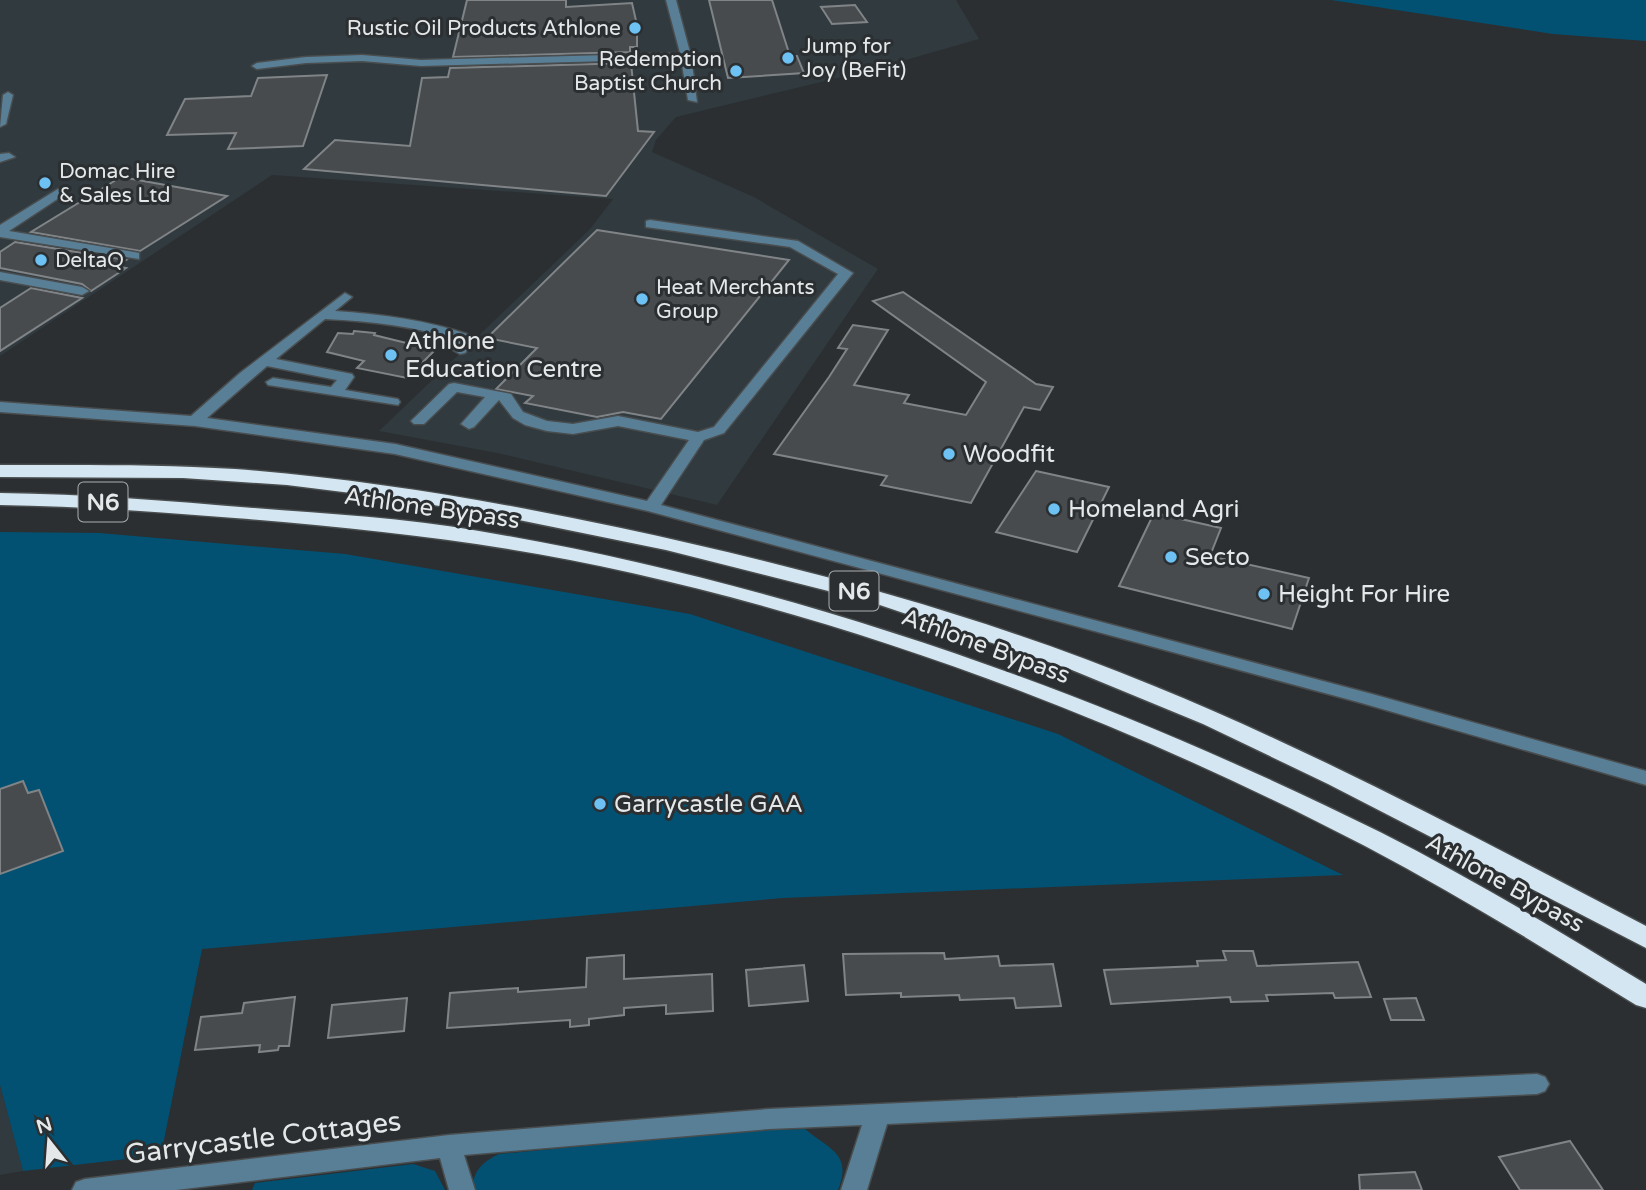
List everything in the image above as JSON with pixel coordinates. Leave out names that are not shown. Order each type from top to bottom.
[{"type":"highway","name":"N6","points":[[0,461],[72,463],[183,472]]},
{"type":"highway","name":"Athlone Bypass","points":[[0,471],[183,472],[369,488],[530,515],[721,555],[828,583],[987,632],[1143,690],[1356,786],[1646,937]]},
{"type":"highway","name":"Athlone Bypass","points":[[0,499],[111,502],[479,537],[685,580],[769,602],[1043,692],[1196,755],[1361,834],[1573,950],[1646,997]]},
{"type":"highway","name":"N6","points":[[0,511],[205,510]]},
{"type":"street","points":[[671,0],[686,56],[693,100]]},
{"type":"street","points":[[257,66],[306,60],[362,58],[421,63],[686,56]]},
{"type":"street","points":[[0,124],[8,95]]},
{"type":"street","points":[[0,232],[58,193]]},
{"type":"street","points":[[419,421],[454,387],[506,397],[518,415],[547,426],[573,429],[618,421],[699,437],[719,430],[846,273],[793,244],[650,223]]},
{"type":"street","points":[[0,232],[134,256]]},
{"type":"street","points":[[0,275],[82,291]]},
{"type":"street","points":[[195,421],[264,361],[345,297]]},
{"type":"street","points":[[321,316],[370,317],[451,332],[466,338],[467,342],[460,350]]},
{"type":"street","points":[[264,361],[347,377],[335,392]]},
{"type":"street","points":[[290,365],[273,382],[393,401]]},
{"type":"street","points":[[469,424],[495,395]]},
{"type":"street","points":[[0,407],[195,421],[396,449],[650,507],[1365,698],[1646,778]]},
{"type":"street","points":[[650,507],[699,437]]},
{"type":"street","name":"Garrycastle Cottages","points":[[85,1190],[449,1146],[720,1122],[878,1112],[1537,1084]]},
{"type":"street","points":[[854,1190],[878,1112]]},
{"type":"street","points":[[449,1146],[462,1190]]},
{"type":"shaded area","points":[[0,0],[956,0],[979,39],[871,70],[676,117],[656,140],[652,152],[754,197],[878,269],[717,505],[497,453],[379,431],[590,229],[613,199],[272,175],[0,356]]},
{"type":"shaded area","points":[[1331,0],[1646,0],[1646,41],[1553,34]]},
{"type":"shaded area","name":"Garrycastle GAA","points":[[0,532],[99,533],[345,554],[690,614],[1058,734],[1343,875],[783,898],[202,949],[161,1155],[23,1171],[0,1085]]},
{"type":"shaded area","points":[[0,1085],[23,1171],[0,1175]]},
{"type":"shaded area","points":[[805,1129],[830,1147],[840,1160],[842,1178],[838,1190],[472,1190],[474,1177],[480,1168],[499,1154],[742,1131]]},
{"type":"shaded area","points":[[413,1164],[435,1171],[445,1190],[252,1190],[255,1183]]},
{"type":"building","points":[[467,0],[566,0],[566,7],[632,3],[637,25],[637,47],[630,47],[630,52],[453,57]]},
{"type":"building","points":[[709,0],[772,0],[790,56],[797,56],[804,73],[728,78]]},
{"type":"building","points":[[855,5],[867,22],[832,24],[821,7]]},
{"type":"building","points":[[631,63],[638,131],[654,132],[606,196],[304,169],[335,140],[410,146],[422,78],[448,77],[450,68]]},
{"type":"building","points":[[327,75],[303,146],[228,149],[236,133],[167,135],[185,99],[251,96],[258,78]]},
{"type":"building","points":[[121,177],[227,196],[140,251],[31,232]]},
{"type":"building","name":"Heat Merchants Group","points":[[597,230],[789,260],[661,419],[623,412],[597,417],[525,403],[533,396],[496,389],[537,348],[487,338]]},
{"type":"building","name":"DeltaQ","points":[[15,242],[126,260],[116,266],[126,268],[91,291],[82,284],[0,268],[0,252]]},
{"type":"building","points":[[31,288],[82,298],[0,351],[0,308]]},
{"type":"building","points":[[903,292],[1036,384],[1053,387],[1040,410],[1024,407],[971,503],[881,485],[887,476],[774,454],[847,349],[838,348],[853,325],[888,330],[854,385],[909,395],[904,403],[966,415],[986,382],[873,301]]},
{"type":"building","name":"Athlone Education Centre","points":[[354,331],[375,333],[374,335],[435,350],[407,378],[357,368],[364,361],[327,352],[338,333],[353,334]]},
{"type":"building","name":"Homeland Agri","points":[[1036,471],[1109,487],[1077,552],[996,532]]},
{"type":"building","points":[[1154,513],[1221,528],[1210,556],[1309,578],[1292,629],[1119,586]]},
{"type":"building","points":[[23,781],[28,793],[39,790],[63,851],[0,874],[0,789]]},
{"type":"building","points":[[1223,951],[1253,951],[1257,966],[1358,962],[1371,997],[1335,998],[1333,993],[1266,995],[1268,1001],[1231,1002],[1230,997],[1111,1004],[1104,970],[1198,966],[1197,961],[1226,960]]},
{"type":"building","points":[[944,953],[945,959],[998,956],[1000,966],[1053,964],[1061,1006],[1016,1008],[1014,998],[960,1000],[959,995],[846,995],[843,954]]},
{"type":"building","points":[[624,955],[624,979],[712,974],[713,1011],[666,1014],[666,1005],[624,1008],[624,1015],[589,1019],[589,1025],[570,1027],[570,1020],[447,1028],[450,993],[586,987],[587,958]]},
{"type":"building","points":[[804,965],[808,1001],[749,1006],[746,970]]},
{"type":"building","points":[[295,997],[289,1046],[259,1052],[260,1045],[195,1050],[201,1017],[242,1013],[244,1003]]},
{"type":"building","points":[[407,998],[404,1031],[328,1038],[332,1005]]},
{"type":"building","points":[[1416,998],[1424,1020],[1391,1020],[1384,999]]},
{"type":"building","points":[[1570,1141],[1603,1190],[1520,1190],[1499,1157]]},
{"type":"building","points":[[1415,1172],[1422,1190],[1360,1190],[1359,1175]]},
{"type":"place","name":"Rustic Oil Products Athlone","points":[[635,28]]},
{"type":"place","name":"Jump for Joy (BeFit)","points":[[788,58]]},
{"type":"place","name":"Redemption Baptist Church","points":[[736,71]]},
{"type":"place","name":"Domac Hire & Sales Ltd","points":[[45,183]]},
{"type":"place","name":"DeltaQ","points":[[41,260]]},
{"type":"place","name":"Heat Merchants Group","points":[[642,299]]},
{"type":"place","name":"Athlone Education Centre","points":[[391,355]]},
{"type":"place","name":"Woodfit","points":[[949,454]]},
{"type":"place","name":"Homeland Agri","points":[[1054,509]]},
{"type":"place","name":"Secto","points":[[1171,557]]},
{"type":"place","name":"Height For Hire","points":[[1264,594]]},
{"type":"place","name":"Garrycastle GAA","points":[[600,804]]}]
